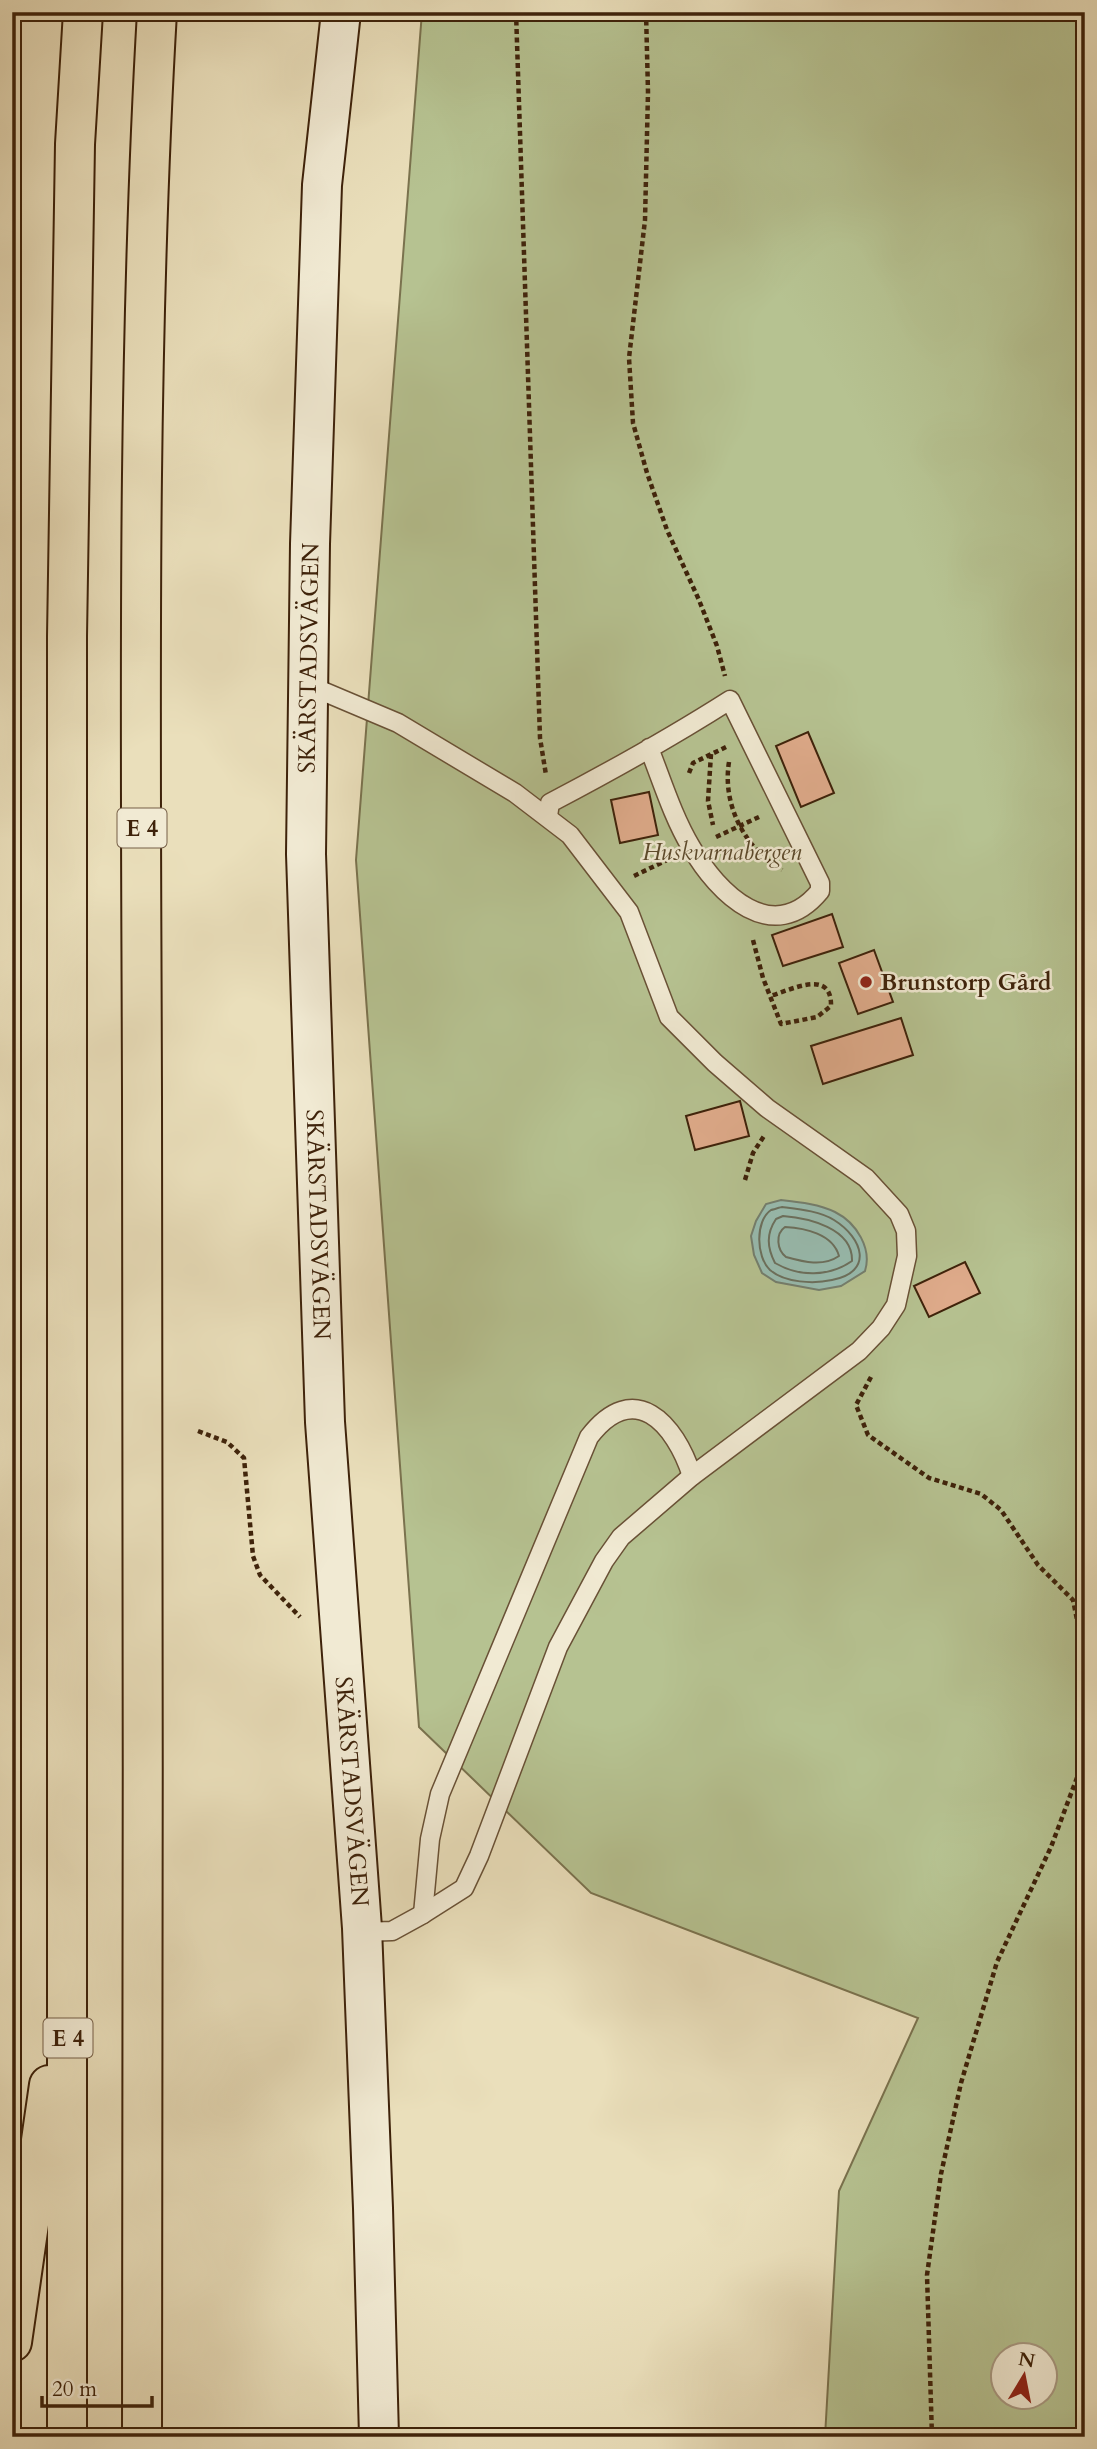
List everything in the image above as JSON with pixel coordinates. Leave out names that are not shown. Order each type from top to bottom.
[{"type":"highway","name":"E 4","points":[[67,2437],[67,636],[75,158],[83,12]]},
{"type":"highway","name":"E 4","points":[[142,2437],[141,633],[149,150],[158,12]]},
{"type":"highway","points":[[12,2342],[68,1951]]},
{"type":"main road","name":"SKÄRSTADSVÄGEN","points":[[341,12],[323,185],[310,544],[306,854],[325,1422],[362,1932],[379,2437]]},
{"type":"lane","points":[[308,685],[398,723],[515,793],[549,810],[629,912],[669,1017],[715,1063],[767,1108],[866,1178],[899,1214],[906,1231],[907,1256],[903,1280],[895,1305],[881,1328],[859,1351],[692,1476],[621,1537],[604,1561],[558,1647],[479,1856],[464,1888],[392,1930],[362,1932]]},
{"type":"lane","points":[[549,810],[649,748],[730,700],[820,883],[820,891],[813,900],[790,914],[777,917],[753,912],[738,902],[715,880],[689,843],[649,748]]},
{"type":"lane","points":[[423,1914],[430,1839],[440,1794],[589,1437],[600,1422],[612,1413],[626,1410],[646,1411],[662,1421],[676,1440],[692,1476]]},
{"type":"path","points":[[516,12],[540,738],[549,810]]},
{"type":"path","points":[[646,12],[648,92],[645,220],[629,358],[633,423],[667,530],[717,646],[730,700]]},
{"type":"path","points":[[611,887],[689,843],[690,771],[693,763],[732,744],[727,772],[729,793],[739,826],[750,844],[763,859],[799,878],[820,883]]},
{"type":"path","points":[[710,754],[708,801],[711,819],[722,845]]},
{"type":"path","points":[[724,833],[755,818]]},
{"type":"path","points":[[753,912],[750,930],[770,996],[781,1024],[817,1017],[831,1006],[828,989],[821,985],[811,984],[770,996]]},
{"type":"path","points":[[744,1180],[753,1153]]},
{"type":"path","points":[[856,1405],[868,1436],[929,1478],[981,1494],[1001,1510],[1038,1565],[1073,1600],[1085,1659]]},
{"type":"path","points":[[198,1431],[227,1442],[244,1458],[253,1556],[260,1575],[300,1618],[314,1621],[339,1617]]},
{"type":"path","points":[[932,2437],[927,2275],[944,2161],[961,2083],[997,1962],[1051,1847],[1078,1775],[1085,1724]]},
{"type":"green space","name":"Huskvarnabergen","points":[[422,12],[1085,12],[1085,2437],[825,2437],[839,2191],[918,2018],[591,1893],[419,1727],[356,860]]},
{"type":"water","points":[[781,1200],[822,1207],[843,1217],[861,1237],[866,1254],[865,1271],[841,1286],[819,1290],[776,1282],[762,1273],[754,1255],[751,1236],[766,1204]]},
{"type":"building","points":[[808,732],[834,793],[801,807],[776,746]]},
{"type":"building","points":[[649,792],[658,835],[620,843],[611,800]]},
{"type":"building","points":[[832,914],[843,947],[783,966],[772,935]]},
{"type":"building","name":"Brunstorp Gård","points":[[874,950],[893,1002],[858,1014],[839,963]]},
{"type":"building","points":[[901,1018],[913,1055],[823,1084],[811,1046]]},
{"type":"building","points":[[740,1101],[749,1136],[695,1150],[686,1116]]},
{"type":"building","points":[[965,1262],[980,1293],[929,1317],[914,1286]]},
{"type":"place","name":"Brunstorp Gård","points":[[866,982]]}]
